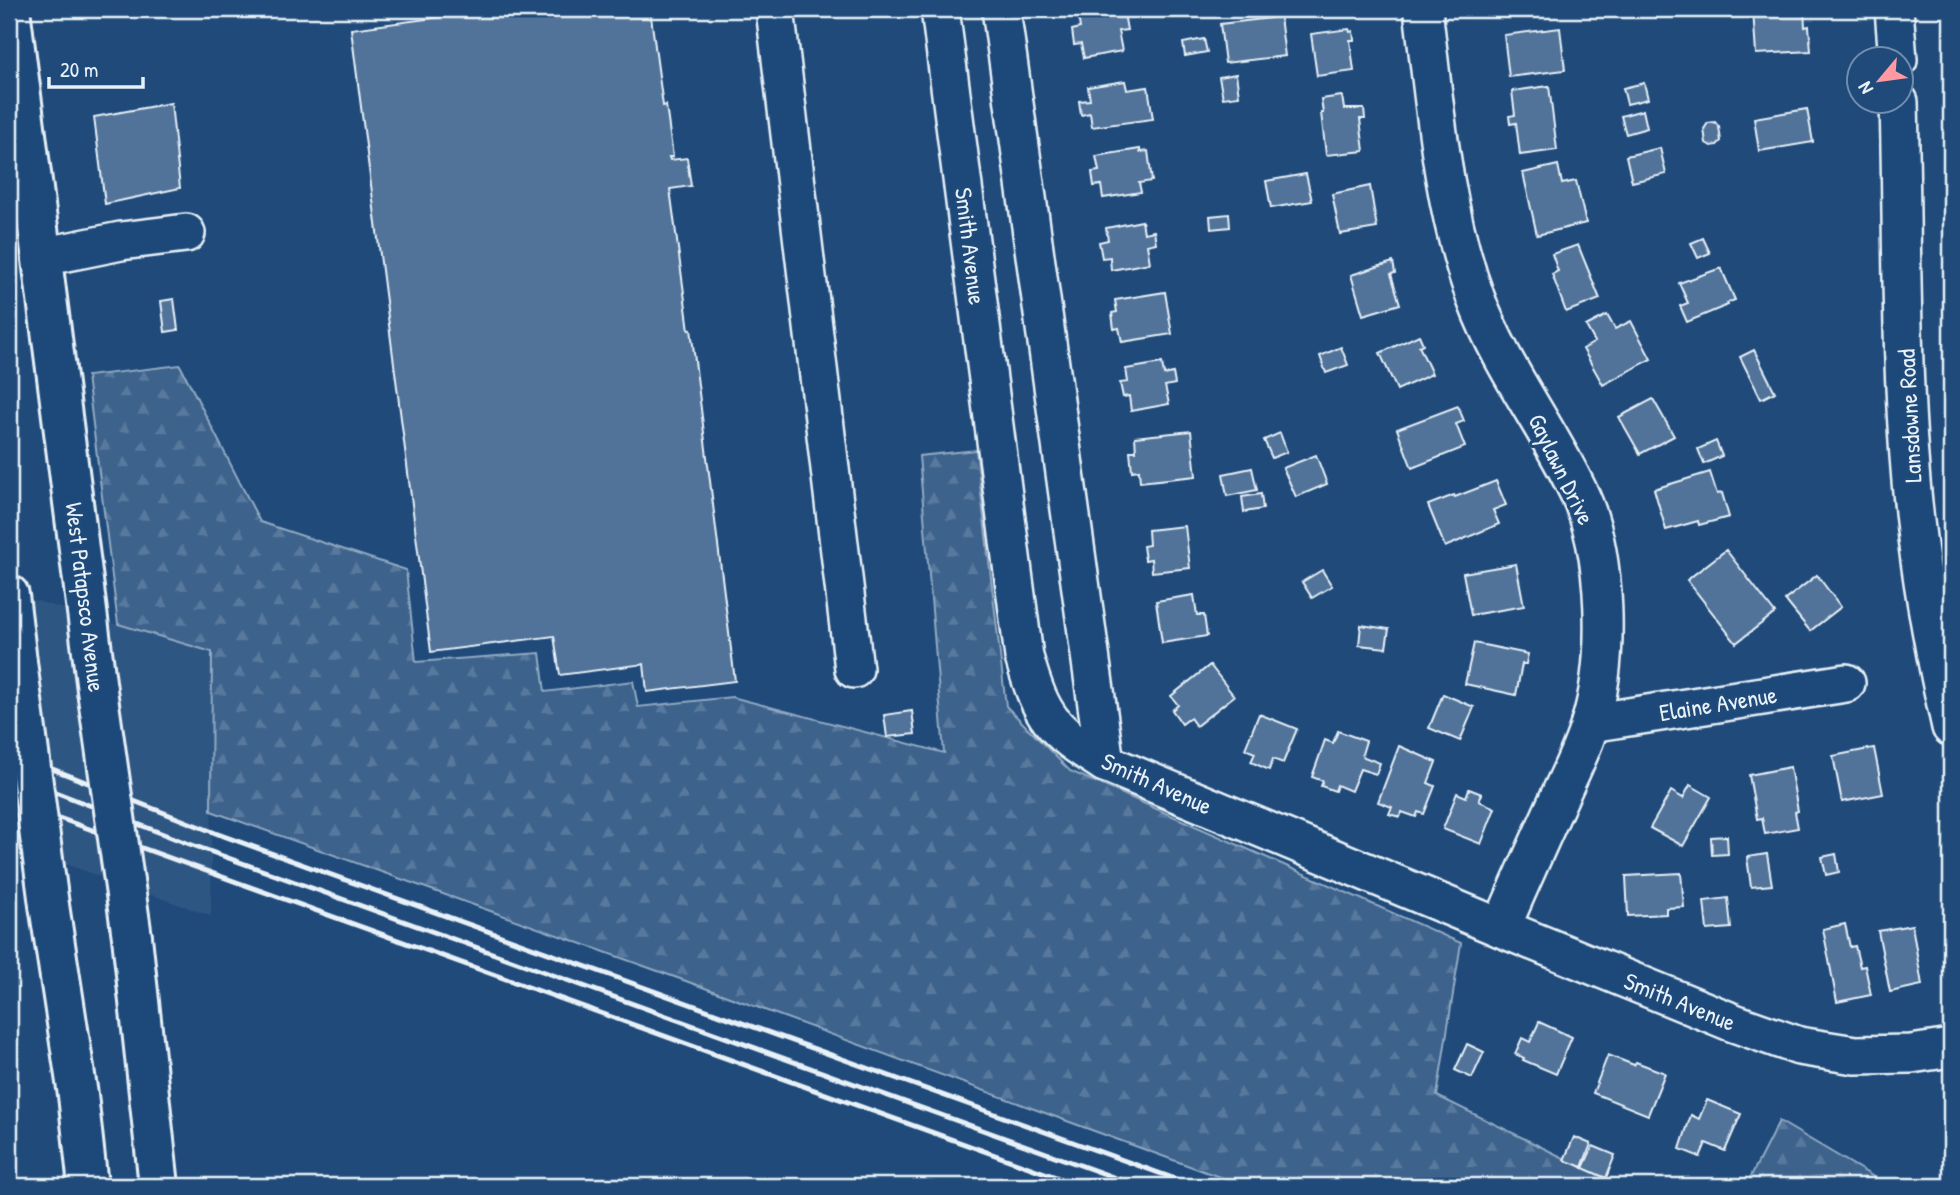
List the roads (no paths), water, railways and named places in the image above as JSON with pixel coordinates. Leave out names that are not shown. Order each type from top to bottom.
[{"type":"main road","name":"West Patapsco Avenue","points":[[10,9],[97,690],[132,937],[159,1186]]},
{"type":"main road","points":[[9,595],[49,905],[78,1095],[88,1186]]},
{"type":"street","points":[[775,9],[854,669]]},
{"type":"street","name":"Smith Avenue","points":[[940,9],[1024,657],[1033,688],[1046,717],[1068,740],[1105,763],[1500,928],[1734,1023],[1799,1046],[1854,1055],[1911,1054],[1951,1048]]},
{"type":"street","points":[[1001,9],[1105,763]]},
{"type":"street","name":"Gaylawn Drive","points":[[1423,9],[1444,174],[1457,240],[1477,301],[1500,350],[1580,493],[1595,537],[1601,588],[1603,631],[1599,678],[1590,723],[1500,928]]},
{"type":"street","points":[[1894,9],[1897,46]]},
{"type":"street","name":"Lansdowne Road","points":[[1899,116],[1908,429],[1917,538],[1951,727]]},
{"type":"street","points":[[42,257],[121,241],[186,233]]},
{"type":"street","name":"Elaine Avenue","points":[[1590,723],[1846,683]]},
{"type":"railway","points":[[9,752],[218,834],[1195,1186]]},
{"type":"railway","points":[[9,774],[184,842],[1138,1186]]},
{"type":"railway","points":[[9,800],[1081,1186]]}]
